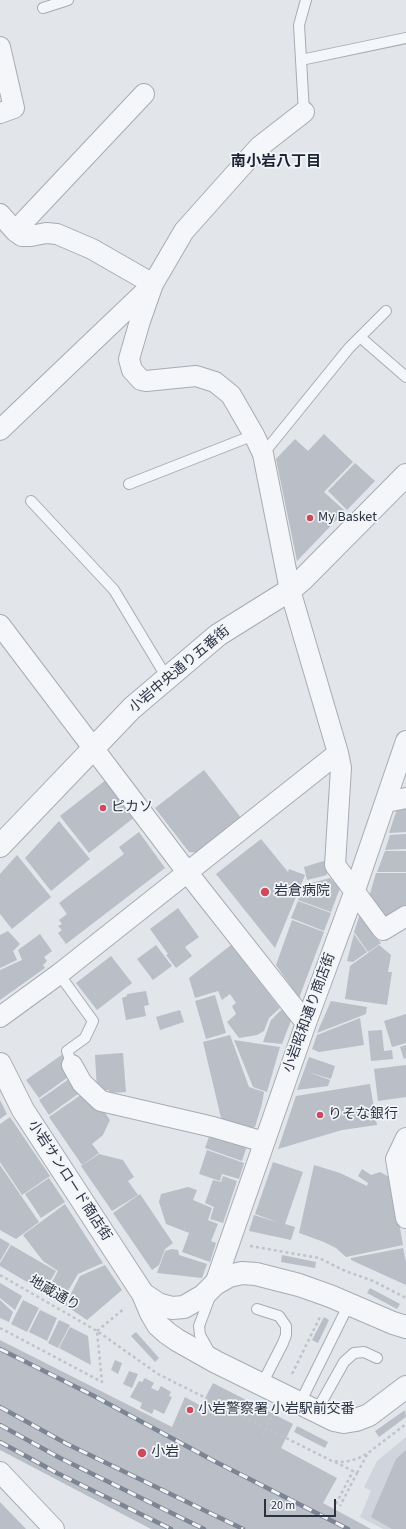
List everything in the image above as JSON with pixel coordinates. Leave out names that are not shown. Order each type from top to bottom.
[{"type":"street","points":[[0,47],[14,108],[0,113]]},
{"type":"street","points":[[15,231],[144,94]]},
{"type":"street","points":[[304,112],[259,147],[228,183],[198,213],[184,231],[153,284],[129,359],[132,370],[141,380],[146,381],[196,376],[215,382],[231,395],[254,435],[263,454],[290,590],[338,752],[341,768],[335,865],[354,893],[383,930],[406,916]]},
{"type":"street","points":[[0,214],[15,231],[22,236],[46,233],[57,234],[92,249],[153,284]]},
{"type":"street","points":[[0,430],[153,284]]},
{"type":"street","name":"小岩中央通り五番街","points":[[0,846],[132,708],[218,635],[290,590],[303,580],[406,475]]},
{"type":"street","points":[[0,625],[187,872],[306,1023]]},
{"type":"street","name":"小岩昭和通り商店街","points":[[215,1284],[306,1023],[354,893],[406,741]]},
{"type":"street","points":[[0,1017],[59,974],[338,752]]},
{"type":"street","points":[[386,802],[406,798]]},
{"type":"street","name":"小岩サンロード商店街","points":[[0,1064],[22,1110],[135,1301]]},
{"type":"street","points":[[72,1065],[82,1083],[101,1101],[213,1127],[264,1142]]},
{"type":"street","points":[[406,1138],[396,1159],[406,1218]]},
{"type":"street","points":[[135,1301],[158,1304],[172,1308],[184,1307],[203,1296],[215,1284],[229,1276],[242,1272],[256,1274],[299,1285],[330,1296],[399,1325],[406,1343]]},
{"type":"street","points":[[135,1301],[151,1313],[158,1325],[177,1340],[216,1362],[334,1420],[344,1422],[356,1420],[369,1415],[403,1387]]},
{"type":"street","points":[[0,1472],[54,1529]]},
{"type":"lane","points":[[43,8],[68,0]]},
{"type":"lane","points":[[304,112],[299,25],[306,0]]},
{"type":"lane","points":[[301,60],[406,38]]},
{"type":"lane","points":[[263,454],[349,348],[386,311]]},
{"type":"lane","points":[[360,337],[406,376]]},
{"type":"lane","points":[[129,484],[254,435]]},
{"type":"lane","points":[[31,501],[114,590],[167,678]]},
{"type":"lane","points":[[59,974],[93,1020],[85,1038],[67,1051],[72,1065]]},
{"type":"lane","points":[[215,1284],[199,1326],[203,1344],[216,1362]]},
{"type":"lane","points":[[308,1407],[349,1304]]},
{"type":"lane","points":[[257,1309],[280,1316],[286,1326],[286,1334],[283,1343],[262,1384]]},
{"type":"lane","points":[[308,1407],[344,1362],[354,1353],[364,1352],[377,1358]]},
{"type":"path","points":[[229,1243],[319,1258],[343,1270],[373,1281],[406,1298]]},
{"type":"path","name":"地蔵通り","points":[[0,1275],[97,1331],[158,1374],[357,1474]]},
{"type":"path","points":[[0,1328],[102,1382],[97,1331],[135,1301]]},
{"type":"path","points":[[292,1375],[321,1314]]},
{"type":"path","points":[[263,1436],[274,1411]]},
{"type":"path","points":[[332,1461],[344,1462],[357,1459],[368,1453],[406,1424]]},
{"type":"path","points":[[340,1506],[368,1453]]},
{"type":"path","points":[[336,1504],[352,1471]]},
{"type":"shaded area","points":[[406,1437],[406,1529],[383,1529],[360,1517],[371,1491],[364,1487],[377,1461]]},
{"type":"building","points":[[324,434],[353,462],[324,492],[345,511],[297,561],[276,459],[295,439],[308,451]]},
{"type":"building","points":[[355,463],[375,481],[347,510],[328,491]]},
{"type":"building","points":[[204,770],[242,819],[199,853],[189,852],[155,808]]},
{"type":"building","points":[[107,779],[136,816],[89,853],[60,816]]},
{"type":"building","points":[[398,806],[406,806],[406,832],[389,833]]},
{"type":"building","points":[[59,821],[90,859],[51,891],[25,858]]},
{"type":"building","points":[[139,832],[165,868],[66,944],[58,933],[62,930],[58,926],[62,924],[59,920],[67,914],[59,903],[124,854],[119,847]]},
{"type":"building","points":[[406,834],[406,849],[385,850],[390,835]]},
{"type":"building","points":[[261,839],[288,872],[289,869],[305,875],[275,948],[216,874]]},
{"type":"building","points":[[385,851],[406,851],[406,872],[377,872]]},
{"type":"building","points":[[17,855],[51,897],[12,929],[0,914],[0,874]]},
{"type":"building","points":[[327,860],[327,875],[307,880],[304,867]]},
{"type":"building","points":[[376,873],[406,873],[406,906],[390,918],[382,917],[369,897]]},
{"type":"building","points":[[330,878],[340,888],[331,912],[298,900],[304,885]]},
{"type":"building","points":[[298,901],[331,913],[324,931],[291,918]]},
{"type":"building","points":[[178,908],[199,937],[185,947],[192,956],[176,968],[150,929]]},
{"type":"building","points":[[360,914],[381,943],[368,952],[354,932]]},
{"type":"building","points":[[292,920],[324,932],[299,998],[276,965]]},
{"type":"building","points":[[8,931],[20,944],[13,951],[17,960],[0,968],[0,935]]},
{"type":"building","points":[[40,934],[52,951],[44,957],[47,961],[43,965],[45,968],[0,1000],[0,970],[22,960],[18,950]]},
{"type":"building","points":[[354,934],[367,952],[353,962],[347,961]]},
{"type":"building","points":[[156,945],[172,966],[153,980],[137,959]]},
{"type":"building","points":[[231,945],[280,1008],[269,1018],[264,1031],[257,1035],[239,1038],[227,1022],[236,1014],[232,1006],[236,1003],[230,994],[222,1000],[218,991],[195,998],[189,978]]},
{"type":"building","points":[[379,945],[391,955],[388,972],[392,972],[387,1005],[345,999],[350,966]]},
{"type":"building","points":[[111,956],[132,983],[97,1010],[76,983]]},
{"type":"building","points":[[146,991],[149,1005],[144,1006],[146,1016],[126,1020],[122,998],[127,996],[127,994]]},
{"type":"building","points":[[215,995],[226,1033],[206,1039],[195,1001]]},
{"type":"building","points":[[331,1001],[367,1007],[366,1014],[317,1033]]},
{"type":"building","points":[[284,1007],[292,1018],[282,1044],[263,1042],[271,1020]]},
{"type":"building","points":[[180,1010],[184,1022],[160,1030],[156,1017]]},
{"type":"building","points":[[406,1014],[406,1043],[392,1047],[384,1021]]},
{"type":"building","points":[[360,1018],[364,1045],[319,1052],[312,1049],[317,1035]]},
{"type":"building","points":[[382,1030],[384,1051],[392,1050],[393,1059],[371,1061],[368,1031]]},
{"type":"building","points":[[230,1035],[249,1087],[264,1092],[255,1127],[248,1129],[222,1122],[203,1042]]},
{"type":"building","points":[[234,1040],[280,1047],[267,1092],[253,1087]]},
{"type":"building","points":[[406,1045],[406,1058],[404,1059],[400,1047]]},
{"type":"building","points":[[123,1053],[126,1092],[109,1093],[109,1090],[97,1091],[95,1055]]},
{"type":"building","points":[[63,1054],[71,1075],[39,1098],[26,1080]]},
{"type":"building","points":[[309,1057],[335,1066],[331,1079],[308,1072],[330,1080],[328,1086],[297,1090]]},
{"type":"building","points":[[406,1065],[406,1097],[378,1101],[374,1069]]},
{"type":"building","points":[[72,1077],[82,1091],[49,1115],[39,1100]]},
{"type":"building","points":[[370,1084],[377,1125],[342,1130],[278,1149],[296,1096]]},
{"type":"building","points":[[85,1092],[98,1102],[110,1120],[103,1135],[92,1144],[99,1153],[82,1165],[49,1117]]},
{"type":"building","points":[[0,1100],[7,1114],[0,1119]]},
{"type":"building","points":[[10,1117],[50,1176],[22,1195],[0,1162],[0,1124]]},
{"type":"building","points":[[210,1134],[247,1146],[242,1161],[205,1148]]},
{"type":"building","points":[[207,1150],[244,1163],[239,1179],[222,1174],[220,1181],[199,1174]]},
{"type":"building","points":[[99,1154],[123,1160],[134,1177],[128,1181],[138,1195],[112,1211],[81,1166]]},
{"type":"building","points":[[273,1162],[303,1172],[285,1224],[295,1227],[291,1240],[249,1231],[254,1215],[280,1223],[255,1214]]},
{"type":"building","points":[[0,1165],[39,1222],[16,1239],[0,1230]]},
{"type":"building","points":[[314,1165],[340,1173],[367,1186],[368,1183],[358,1176],[362,1169],[371,1175],[380,1172],[391,1178],[403,1245],[346,1257],[336,1248],[299,1233]]},
{"type":"building","points":[[223,1176],[237,1181],[223,1223],[210,1219],[214,1207],[205,1203],[213,1180],[221,1182]]},
{"type":"building","points":[[49,1178],[65,1202],[41,1218],[25,1194]]},
{"type":"building","points":[[188,1187],[197,1190],[193,1200],[212,1208],[208,1220],[218,1224],[211,1241],[216,1243],[210,1262],[182,1252],[189,1233],[197,1236],[166,1224],[159,1202],[161,1194]]},
{"type":"building","points":[[140,1194],[173,1243],[165,1249],[159,1265],[152,1270],[113,1213]]},
{"type":"building","points":[[65,1204],[103,1263],[78,1274],[62,1301],[46,1293],[58,1271],[43,1261],[23,1235]]},
{"type":"building","points":[[0,1238],[10,1244],[0,1261]]},
{"type":"building","points":[[11,1245],[56,1271],[44,1292],[0,1266],[0,1263]]},
{"type":"building","points":[[403,1248],[406,1262],[406,1285],[351,1260],[351,1258]]},
{"type":"building","points":[[172,1249],[178,1250],[179,1255],[207,1264],[202,1278],[157,1273],[165,1251]]},
{"type":"building","points":[[282,1255],[316,1262],[315,1268],[281,1262]]},
{"type":"building","points":[[105,1265],[122,1290],[87,1320],[65,1305],[80,1276]]},
{"type":"building","points":[[0,1283],[22,1296],[15,1310],[0,1298]]},
{"type":"building","points":[[370,1288],[400,1304],[397,1309],[367,1293]]},
{"type":"building","points":[[0,1300],[13,1312],[9,1322],[0,1318]]},
{"type":"building","points":[[23,1300],[39,1308],[27,1332],[11,1324]]},
{"type":"building","points":[[40,1310],[57,1318],[47,1341],[29,1332]]},
{"type":"building","points":[[324,1317],[329,1320],[318,1343],[312,1340]]},
{"type":"building","points":[[59,1320],[70,1325],[58,1348],[48,1343]]},
{"type":"building","points":[[70,1327],[88,1336],[91,1365],[59,1348]]},
{"type":"building","points":[[136,1332],[159,1358],[155,1362],[131,1336]]},
{"type":"building","points":[[0,1340],[172,1427],[185,1397],[201,1406],[213,1383],[293,1424],[281,1448],[337,1478],[323,1503],[371,1529],[151,1529],[0,1450]]},
{"type":"building","points":[[115,1360],[122,1363],[118,1374],[111,1370]]},
{"type":"building","points":[[129,1371],[138,1374],[132,1388],[123,1384]]},
{"type":"building","points":[[145,1378],[154,1383],[151,1388],[158,1391],[161,1386],[171,1392],[169,1396],[172,1397],[164,1414],[154,1409],[152,1414],[140,1408],[142,1403],[130,1397],[139,1381],[142,1382]]},
{"type":"building","points":[[405,1410],[406,1417],[379,1437],[375,1431]]},
{"type":"building","points":[[297,1426],[328,1442],[325,1448],[294,1432]]},
{"type":"building","points":[[406,1450],[406,1529],[392,1529],[371,1517],[396,1459]]},
{"type":"building","points":[[0,1502],[26,1529],[0,1529]]},
{"type":"railway","points":[[0,1349],[94,1396],[214,1461],[348,1529]]},
{"type":"railway","points":[[0,1407],[67,1444],[243,1529]]},
{"type":"railway","points":[[0,1425],[60,1458],[204,1529]]},
{"type":"railway","points":[[0,1442],[57,1473],[171,1529]]},
{"type":"place","name":"My Basket","points":[[310,518]]},
{"type":"place","name":"ピカソ","points":[[103,808]]},
{"type":"place","name":"岩倉病院","points":[[265,892]]},
{"type":"place","name":"りそな銀行","points":[[320,1115]]},
{"type":"place","name":"小岩警察署 小岩駅前交番","points":[[190,1410]]},
{"type":"place","name":"小岩","points":[[142,1453]]},
{"type":"district","name":"南小岩八丁目","points":[[276,163]]}]
